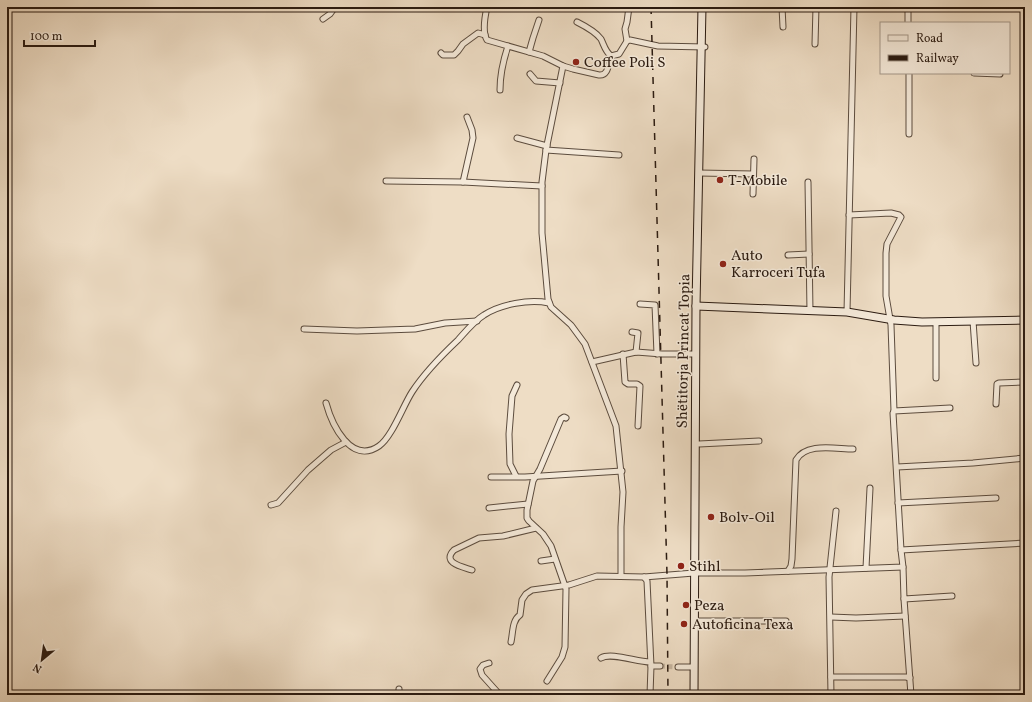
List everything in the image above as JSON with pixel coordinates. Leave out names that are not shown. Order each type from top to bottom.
[{"type":"main road","name":"Shëtitorja Princat Topia","points":[[694,695],[696,306],[703,47],[702,7]]},
{"type":"main road","points":[[696,306],[847,312],[889,319],[922,322],[1025,320]]},
{"type":"street","points":[[323,19],[330,14],[335,7]]},
{"type":"street","points":[[487,7],[485,16],[485,38],[490,42],[529,52],[548,58],[563,66],[602,76],[607,71],[611,56]]},
{"type":"street","points":[[627,41],[625,29],[628,22],[629,7]]},
{"type":"street","points":[[782,7],[783,27]]},
{"type":"street","points":[[815,44],[816,7]]},
{"type":"street","points":[[847,312],[848,215],[854,7]]},
{"type":"street","points":[[908,7],[908,22]]},
{"type":"street","points":[[529,52],[539,20]]},
{"type":"street","points":[[577,22],[600,38],[606,52],[611,56]]},
{"type":"street","points":[[441,53],[454,55],[463,44],[478,33],[485,35]]},
{"type":"street","points":[[611,56],[619,54],[627,41],[632,39],[658,46],[703,47]]},
{"type":"street","points":[[500,90],[502,65],[508,46]]},
{"type":"street","points":[[563,66],[547,148],[542,186],[542,233],[549,303],[554,311],[566,320],[585,344],[616,426],[623,492],[621,576]]},
{"type":"street","points":[[530,74],[536,81],[560,83]]},
{"type":"street","points":[[909,74],[909,134]]},
{"type":"street","points":[[463,182],[473,138],[472,130],[467,118]]},
{"type":"street","points":[[517,138],[547,148],[618,155]]},
{"type":"street","points":[[753,194],[754,159]]},
{"type":"street","points":[[699,174],[753,174]]},
{"type":"street","points":[[386,180],[542,186]]},
{"type":"street","points":[[808,182],[810,311]]},
{"type":"street","points":[[848,215],[890,213],[901,217],[887,244],[886,296],[891,325],[894,411],[892,419],[897,466],[898,503],[911,695]]},
{"type":"street","points":[[788,255],[809,254]]},
{"type":"street","points":[[326,403],[329,414],[342,438],[360,452],[369,451],[380,446],[389,433],[412,391],[428,369],[477,320],[485,314],[523,302],[538,301],[549,303]]},
{"type":"street","points":[[640,304],[656,305],[657,354]]},
{"type":"street","points":[[304,329],[357,331],[415,329],[446,322],[477,320]]},
{"type":"street","points":[[973,321],[976,363]]},
{"type":"street","points":[[936,322],[936,378]]},
{"type":"street","points":[[632,332],[638,333],[636,352]]},
{"type":"street","points":[[592,362],[636,352],[657,354],[696,354]]},
{"type":"street","points":[[622,354],[626,382],[628,384],[637,384],[640,386],[638,426]]},
{"type":"street","points":[[996,404],[997,384],[999,382],[1025,382]]},
{"type":"street","points":[[516,476],[510,464],[509,434],[512,396],[517,385]]},
{"type":"street","points":[[894,411],[950,408]]},
{"type":"street","points":[[547,681],[562,657],[565,647],[565,585],[547,539],[527,518],[528,504],[533,481],[562,417],[566,418]]},
{"type":"street","points":[[699,444],[759,441]]},
{"type":"street","points":[[271,505],[278,503],[303,475],[331,450],[346,442]]},
{"type":"street","points":[[788,571],[791,566],[792,559],[796,460],[802,453],[814,449],[853,449]]},
{"type":"street","points":[[897,466],[973,463],[1025,458]]},
{"type":"street","points":[[491,477],[622,472]]},
{"type":"street","points":[[866,568],[870,488]]},
{"type":"street","points":[[898,503],[996,498]]},
{"type":"street","points":[[489,508],[528,504]]},
{"type":"street","points":[[831,695],[830,570],[836,511]]},
{"type":"street","points":[[472,570],[451,562],[450,554],[454,550],[479,538],[503,536],[536,528]]},
{"type":"street","points":[[901,550],[1025,543]]},
{"type":"street","points":[[541,562],[555,559]]},
{"type":"street","points":[[511,642],[516,617],[520,615],[522,600],[526,594],[535,589],[569,585],[597,576],[647,578],[694,573],[744,573],[903,567]]},
{"type":"street","points":[[647,578],[650,695]]},
{"type":"street","points":[[904,599],[952,596]]},
{"type":"street","points":[[831,617],[856,618],[905,616]]},
{"type":"street","points":[[694,621],[786,621]]},
{"type":"street","points":[[601,658],[608,656],[660,666]]},
{"type":"street","points":[[489,663],[483,665],[480,669],[482,675],[500,695]]},
{"type":"street","points":[[678,667],[694,667]]},
{"type":"street","points":[[831,677],[910,678]]},
{"type":"street","points":[[399,689],[399,695]]},
{"type":"tunnel","points":[[660,666],[678,667]]},
{"type":"railway","points":[[651,7],[667,574],[668,695]]},
{"type":"place","name":"Coffee Poli S","points":[[576,62]]},
{"type":"place","name":"T-Mobile","points":[[720,180]]},
{"type":"place","name":"Auto Karroceri Tufa","points":[[723,264]]},
{"type":"place","name":"Bolv-Oil","points":[[711,517]]},
{"type":"place","name":"Stihl","points":[[681,566]]},
{"type":"place","name":"Peza","points":[[686,605]]},
{"type":"place","name":"Autoficina Texa","points":[[684,624]]}]
